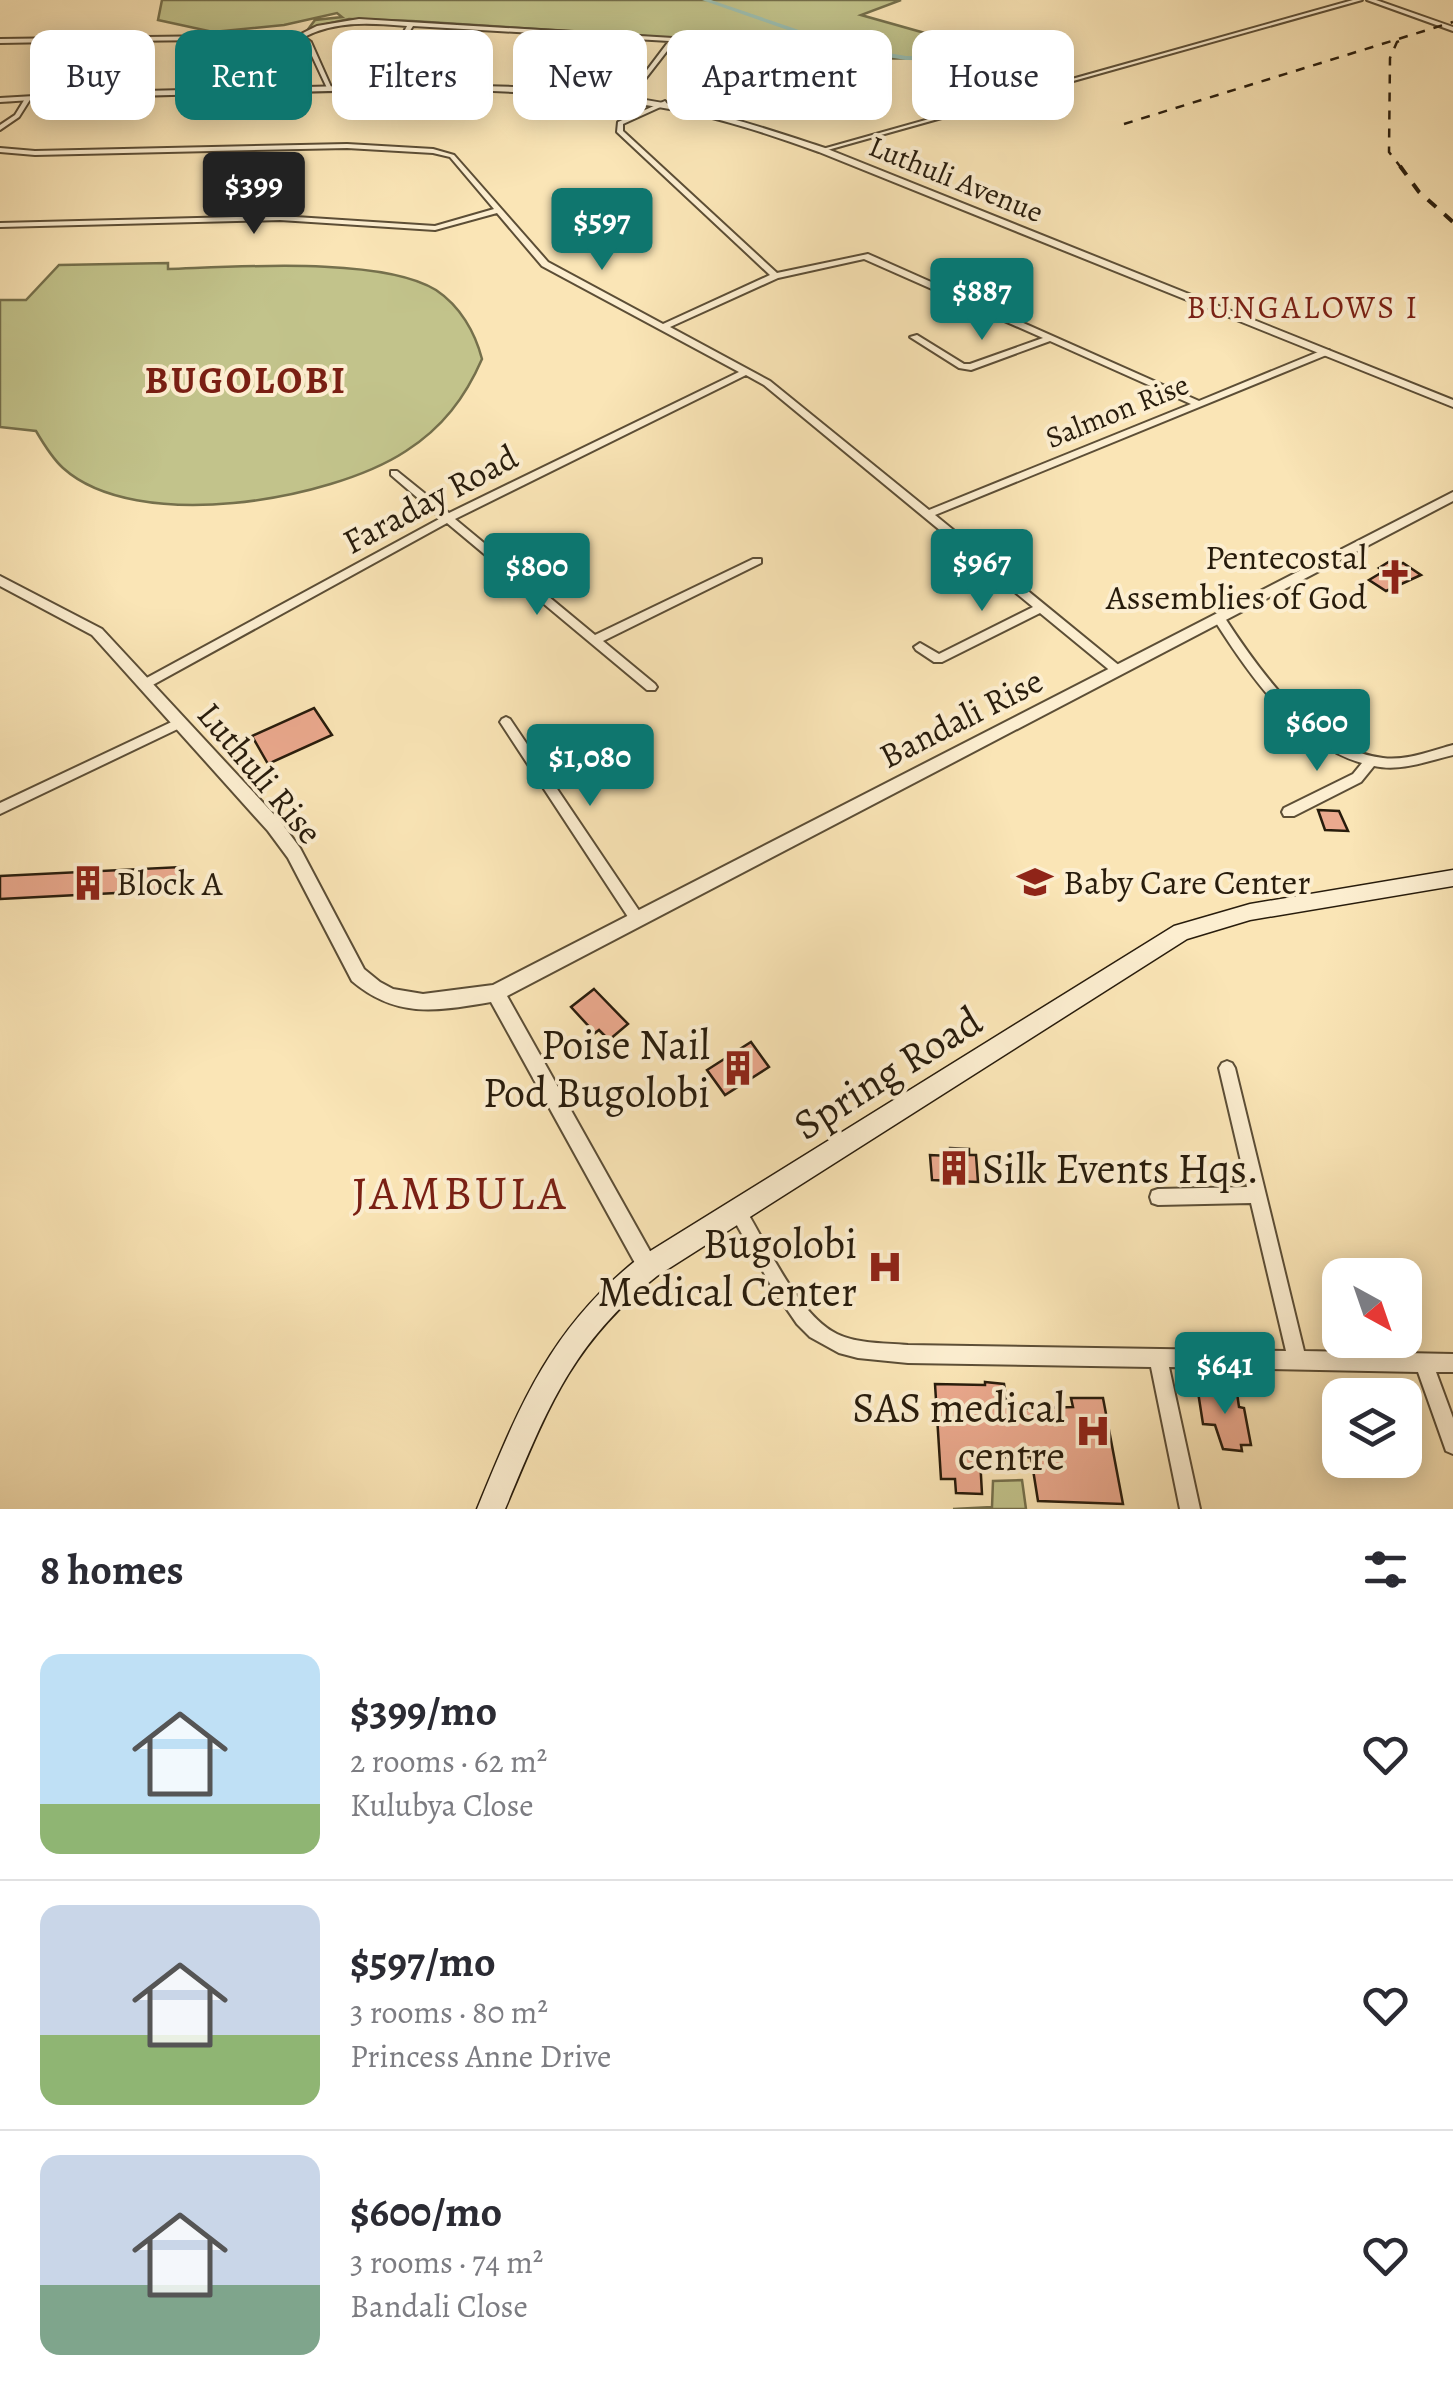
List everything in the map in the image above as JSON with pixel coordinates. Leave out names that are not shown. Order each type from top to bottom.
[{"type":"main road","name":"Spring Road","points":[[491,1509],[553,1370],[575,1335],[615,1290],[648,1267],[1181,932],[1250,912],[1453,878]]},
{"type":"street","points":[[822,150],[1359,0]]},
{"type":"street","points":[[1370,0],[1450,26]]},
{"type":"street","points":[[310,30],[344,22],[667,40]]},
{"type":"street","points":[[407,30],[410,24]]},
{"type":"street","points":[[0,41],[30,40]]},
{"type":"street","points":[[647,74],[667,48]]},
{"type":"street","points":[[312,50],[330,88]]},
{"type":"street","name":"Luthuli Avenue","points":[[155,93],[513,86]]},
{"type":"street","points":[[0,128],[17,116],[28,98]]},
{"type":"street","name":"Luthuli Avenue","points":[[0,100],[28,98]]},
{"type":"street","name":"Luthuli Avenue","points":[[647,100],[724,117],[822,150],[1453,404]]},
{"type":"street","points":[[665,103],[629,118],[620,124],[620,132],[775,276]]},
{"type":"street","points":[[0,150],[35,154],[347,146],[433,151],[460,161],[546,264],[780,393],[1117,670]]},
{"type":"street","points":[[0,225],[280,218],[435,228],[499,210]]},
{"type":"street","points":[[664,328],[775,276],[865,256],[1199,404]]},
{"type":"street","points":[[914,337],[965,366],[1051,338]]},
{"type":"street","name":"Salmon Rise","points":[[927,515],[1326,352]]},
{"type":"street","name":"Faraday Road","points":[[144,684],[450,517],[745,372]]},
{"type":"street","points":[[394,473],[651,687]]},
{"type":"street","name":"Bandali Rise","points":[[496,993],[1453,496]]},
{"type":"street","points":[[594,640],[756,561]]},
{"type":"street","name":"Luthuli Rise","points":[[0,580],[97,632],[274,826],[294,853],[358,975],[368,985],[404,1004],[430,1004],[496,993]]},
{"type":"street","points":[[920,647],[938,658],[1040,608]]},
{"type":"street","points":[[1218,618],[1262,681],[1281,701],[1344,750],[1371,761],[1411,760],[1453,750]]},
{"type":"street","points":[[506,722],[638,920]]},
{"type":"street","points":[[0,809],[180,723]]},
{"type":"street","points":[[1289,812],[1357,778],[1371,761]]},
{"type":"street","points":[[496,993],[648,1267]]},
{"type":"street","points":[[1227,1068],[1298,1361]]},
{"type":"street","points":[[1158,1197],[1256,1196]]},
{"type":"street","points":[[738,1213],[801,1314],[829,1340],[908,1354],[1453,1362]]},
{"type":"street","points":[[1158,1356],[1190,1509]]},
{"type":"street","points":[[1424,1363],[1453,1444]]},
{"type":"green space","points":[[162,0],[901,0],[861,15],[914,30],[912,58],[892,58],[892,30],[667,30],[667,39],[647,36],[647,30],[552,30],[349,19],[309,28],[315,20],[342,17],[337,13],[284,25],[233,30],[204,30],[158,20]]},
{"type":"green space","points":[[168,263],[168,269],[345,268],[412,279],[436,290],[459,312],[482,359],[460,399],[431,432],[372,469],[331,484],[283,496],[184,505],[137,500],[96,488],[63,468],[36,431],[0,427],[0,300],[26,300],[59,265]]},
{"type":"green space","points":[[1022,1480],[1026,1509],[953,1509],[992,1507],[993,1481]]},
{"type":"building","name":"Pentecostal Assemblies of God","points":[[1390,561],[1397,566],[1403,563],[1421,575],[1386,591],[1369,580],[1384,571],[1379,568]]},
{"type":"building","points":[[314,708],[332,735],[268,764],[252,736]]},
{"type":"building","points":[[1318,810],[1339,811],[1348,831],[1325,830]]},
{"type":"building","name":"Block A","points":[[181,867],[174,890],[0,899],[0,876]]},
{"type":"building","points":[[594,989],[628,1024],[609,1040],[599,1030],[595,1033],[571,1007]]},
{"type":"building","name":"Poise Nail Pod Bugolobi","points":[[751,1042],[769,1067],[725,1095],[707,1070]]},
{"type":"building","name":"Silk Events Hqs.","points":[[950,1148],[969,1149],[969,1155],[976,1155],[978,1182],[932,1180],[930,1155],[950,1156]]},
{"type":"building","points":[[935,1384],[1004,1384],[1008,1409],[1073,1407],[1071,1398],[1103,1398],[1123,1504],[1038,1501],[1031,1457],[980,1458],[982,1494],[956,1493],[955,1479],[941,1479]]},
{"type":"building","points":[[1204,1384],[1224,1386],[1225,1392],[1237,1393],[1251,1445],[1241,1445],[1242,1451],[1223,1449],[1215,1425],[1203,1424],[1198,1392],[1206,1393]]},
{"type":"waterway","points":[[705,0],[845,48],[912,58]]},
{"type":"railway","points":[[1124,124],[1453,22]]},
{"type":"railway","points":[[1402,169],[1389,152],[1390,58],[1397,42],[1407,38]]},
{"type":"railway","points":[[1400,166],[1419,192],[1453,222]]},
{"type":"place","name":"Pentecostal Assemblies of God","points":[[1395,577]]},
{"type":"place","name":"Baby Care Center","points":[[1035,882]]},
{"type":"place","name":"Block A","points":[[88,883]]},
{"type":"place","name":"Poise Nail Pod Bugolobi","points":[[738,1068]]},
{"type":"place","name":"Silk Events Hqs.","points":[[954,1168]]},
{"type":"place","name":"Bugolobi Medical Center","points":[[885,1267]]},
{"type":"place","name":"SAS medical centre","points":[[1093,1431]]},
{"type":"district","name":"BUNGALOWS I","points":[[1303,307]]},
{"type":"district","name":"BUGOLOBI","points":[[246,380]]},
{"type":"district","name":"JAMBULA","points":[[460,1192]]}]
